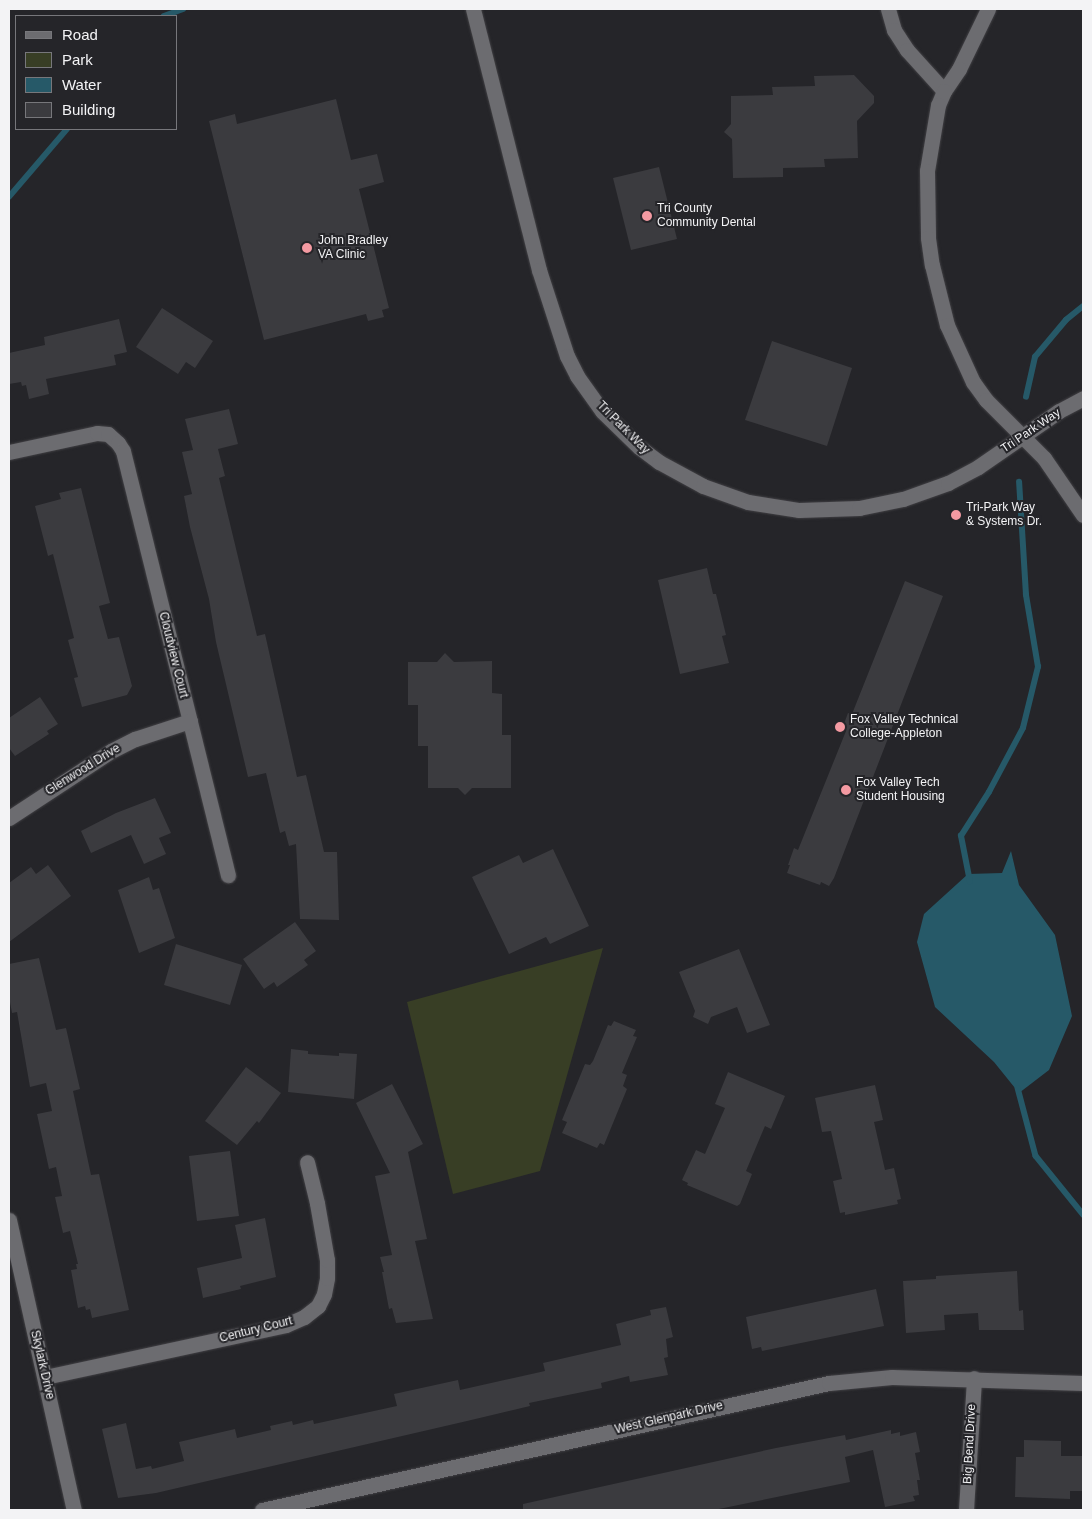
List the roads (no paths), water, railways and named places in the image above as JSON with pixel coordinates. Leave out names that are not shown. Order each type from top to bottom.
[{"type":"street","name":"Tri Park Way","points":[[473,9],[536,260],[558,334],[577,376],[602,411],[639,447],[658,462],[703,486],[731,498],[765,506],[826,511],[880,504],[948,483],[1023,438],[1059,412],[1083,398]]},
{"type":"street","points":[[888,9],[894,30],[907,50],[944,91]]},
{"type":"street","points":[[988,9],[959,69],[944,91],[937,112],[928,171],[928,238],[938,293],[947,325],[973,382],[986,400],[1044,458],[1083,515]]},
{"type":"street","name":"Cloudview Court","points":[[9,452],[97,433],[108,434],[123,451],[228,875]]},
{"type":"street","name":"Glenwood Drive","points":[[9,818],[111,751],[135,739],[190,721]]},
{"type":"street","name":"Century Court","points":[[45,1377],[286,1325],[318,1306],[324,1294],[327,1278],[327,1260],[307,1162]]},
{"type":"street","name":"Skylark Drive","points":[[9,1220],[74,1510]]},
{"type":"street","name":"West Glenpark Drive","points":[[262,1510],[829,1383],[892,1377],[974,1378],[1083,1383]]},
{"type":"street","name":"Big Bend Drive","points":[[966,1510],[974,1378]]},
{"type":"water","points":[[1011,851],[1019,885],[1055,935],[1072,1016],[1049,1070],[1019,1093],[994,1062],[935,1007],[917,942],[924,914],[968,874],[1002,873]]},
{"type":"waterway","points":[[167,15],[183,9]]},
{"type":"waterway","points":[[9,197],[66,130]]},
{"type":"waterway","points":[[1026,397],[1035,357],[1066,320],[1083,306]]},
{"type":"waterway","points":[[970,882],[961,836],[989,792],[1023,728],[1038,667],[1026,595],[1019,482]]},
{"type":"waterway","points":[[1018,1088],[1036,1156],[1083,1214]]},
{"type":"place","name":"Tri County Community Dental","points":[[647,216]]},
{"type":"place","name":"John Bradley VA Clinic","points":[[307,248]]},
{"type":"place","name":"Tri-Park Way & Systems Dr.","points":[[956,515]]},
{"type":"place","name":"Fox Valley Technical College-Appleton","points":[[840,727]]},
{"type":"place","name":"Fox Valley Tech Student Housing","points":[[846,790]]}]
